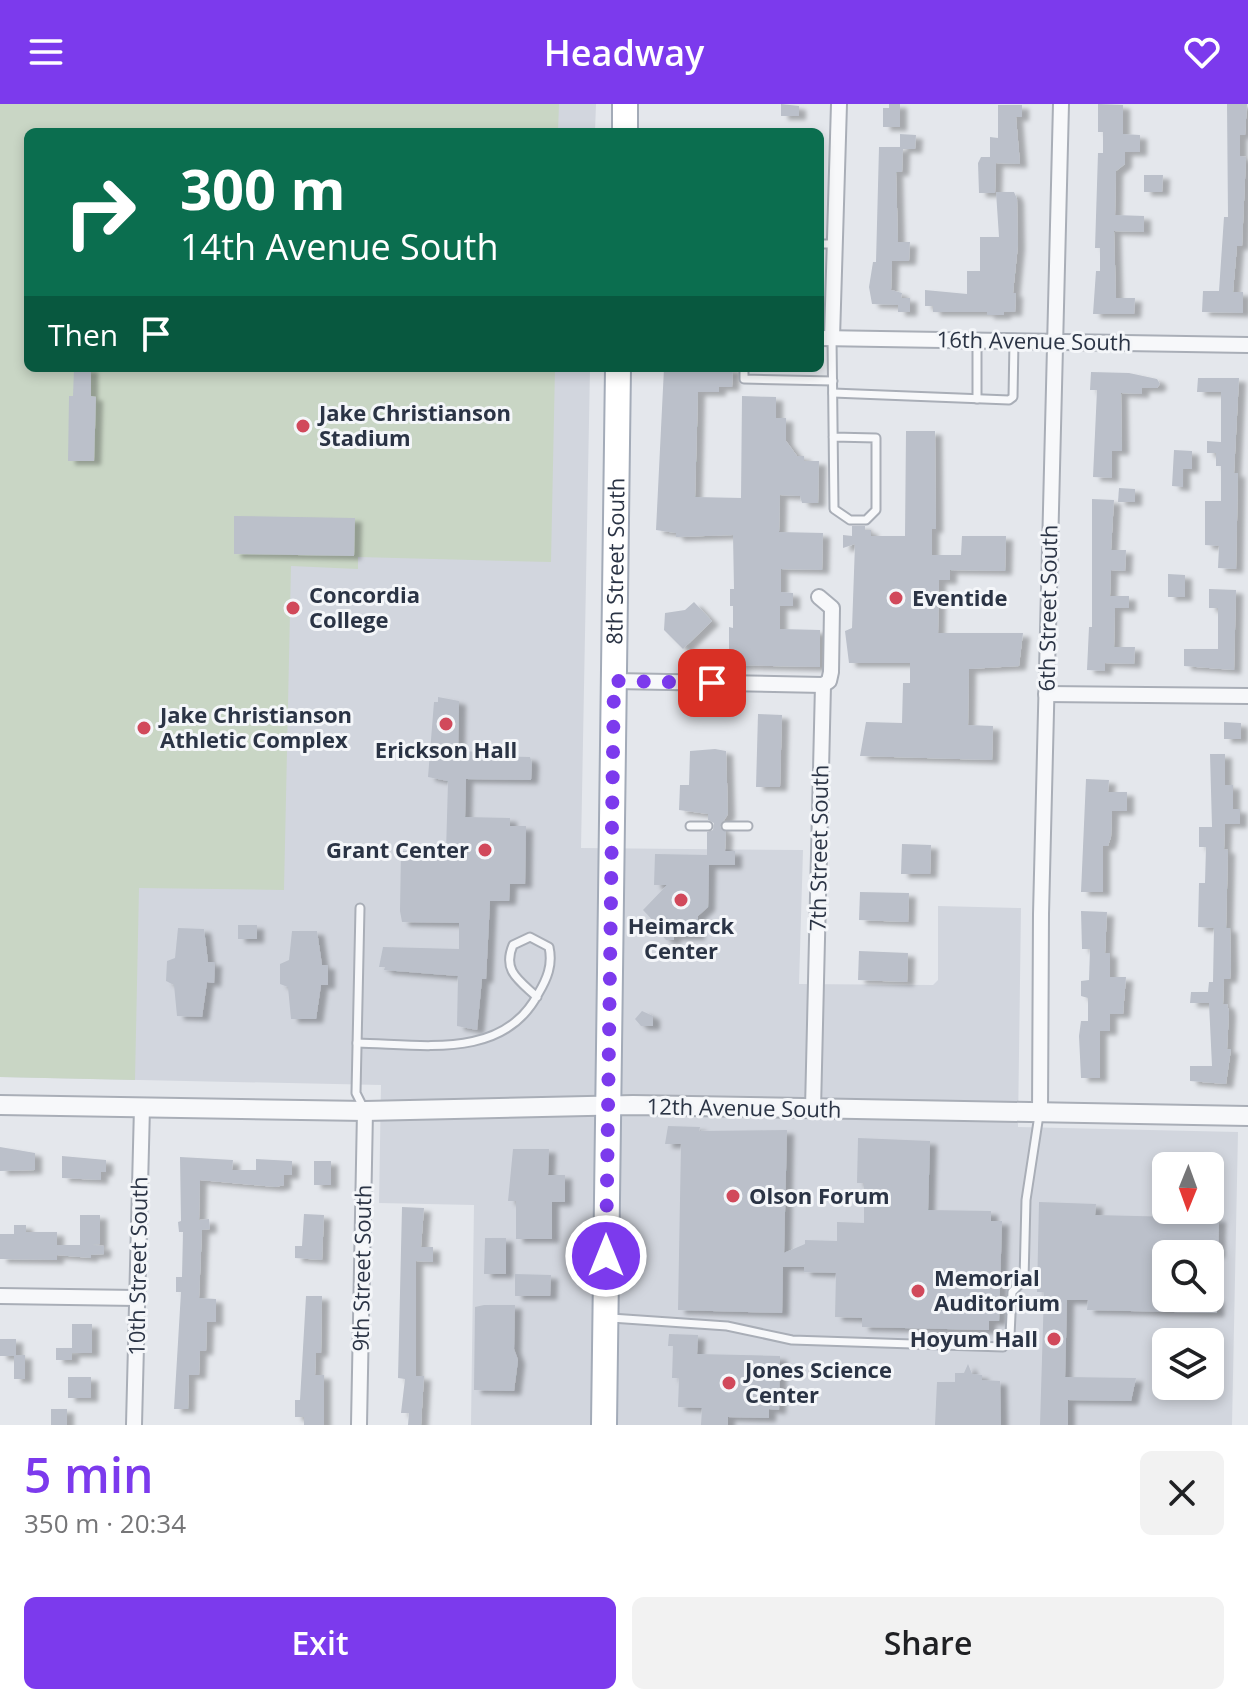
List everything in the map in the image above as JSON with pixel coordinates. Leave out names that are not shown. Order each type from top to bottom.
[{"type":"main road","points":[[625,104],[625,128]]},
{"type":"main road","name":"8th Street South","points":[[604,1425],[618,372]]},
{"type":"street","points":[[826,338],[828,244],[839,104]]},
{"type":"street","name":"6th Street South","points":[[1040,1113],[1046,694],[1061,104]]},
{"type":"street","name":"16th Avenue South","points":[[826,338],[1248,345]]},
{"type":"street","name":"7th Street South","points":[[813,1109],[823,685],[829,681],[831,672],[832,608],[819,597]]},
{"type":"street","points":[[614,681],[823,685]]},
{"type":"street","points":[[1046,694],[1248,696]]},
{"type":"street","name":"12th Avenue South","points":[[0,1105],[365,1111],[607,1107],[1248,1116]]},
{"type":"street","name":"10th Street South","points":[[134,1425],[142,1107]]},
{"type":"street","name":"9th Street South","points":[[359,1425],[365,1111]]},
{"type":"street","points":[[0,1296],[137,1298]]},
{"type":"lane","points":[[826,338],[833,381],[833,393],[833,437],[833,483],[836,511],[850,520],[866,520],[875,512],[876,438],[833,437]]},
{"type":"lane","points":[[977,341],[977,399]]},
{"type":"lane","points":[[833,393],[977,399],[1013,397],[1014,341]]},
{"type":"lane","points":[[744,372],[744,379],[833,381]]},
{"type":"lane","points":[[690,826],[708,826]]},
{"type":"lane","points":[[726,826],[748,826]]},
{"type":"lane","points":[[360,908],[356,1093],[365,1111]]},
{"type":"lane","points":[[357,1043],[481,1041],[519,1022],[537,997],[552,959],[549,947],[530,937],[513,945],[507,960],[509,970],[537,997]]},
{"type":"lane","points":[[606,1318],[727,1326],[792,1340],[1003,1347],[1010,1336],[1012,1292],[1024,1280],[1026,1200],[1040,1113]]},
{"type":"shaded area","name":"Concordia College","points":[[0,104],[596,104],[595,128],[24,128],[24,372],[590,372],[581,848],[803,850],[799,984],[933,985],[938,980],[938,906],[1021,908],[1018,1127],[1238,1132],[1232,1425],[471,1425],[474,1205],[379,1203],[381,1085],[0,1077]]},
{"type":"green space","name":"Jake Christianson Athletic Complex","points":[[0,104],[559,104],[558,128],[24,128],[24,372],[555,372],[551,562],[358,557],[358,569],[291,566],[284,890],[139,888],[135,1080],[0,1077]]},
{"type":"building","points":[[781,104],[799,106],[799,116],[781,116]]},
{"type":"building","points":[[889,104],[900,104],[900,127],[883,127],[883,108],[889,108]]},
{"type":"building","points":[[1098,104],[1123,105],[1123,134],[1140,135],[1140,152],[1125,152],[1125,164],[1116,171],[1115,215],[1144,216],[1144,232],[1114,231],[1116,298],[1135,298],[1134,314],[1093,314],[1096,271],[1100,271],[1100,248],[1095,248],[1098,153],[1103,153],[1103,132],[1098,132]]},
{"type":"building","points":[[1227,104],[1247,104],[1245,135],[1240,135],[1240,156],[1246,157],[1242,246],[1237,246],[1233,292],[1243,292],[1243,313],[1202,312],[1203,291],[1219,291],[1224,217],[1228,217]]},
{"type":"building","points":[[998,105],[1022,105],[1022,117],[1016,117],[1020,164],[996,163],[995,193],[979,193],[978,163],[981,157],[990,157],[990,137],[998,138]]},
{"type":"building","points":[[900,134],[916,135],[915,149],[903,149],[902,172],[896,172],[898,242],[910,242],[909,261],[892,261],[891,290],[902,293],[901,298],[910,298],[910,312],[898,312],[898,305],[872,304],[869,287],[873,262],[876,262],[879,147],[900,147]]},
{"type":"building","points":[[1144,175],[1163,175],[1162,192],[1144,192]]},
{"type":"building","points":[[996,192],[1014,192],[1017,199],[1015,312],[987,315],[987,312],[933,312],[933,306],[925,306],[925,290],[967,294],[967,271],[980,271],[980,237],[999,237]]},
{"type":"building","points":[[74,372],[91,372],[91,396],[96,397],[94,461],[68,461],[69,396],[73,396]]},
{"type":"building","points":[[664,372],[733,372],[732,387],[719,387],[719,392],[698,392],[695,497],[741,498],[742,396],[776,397],[776,418],[786,418],[786,441],[797,456],[804,456],[804,461],[819,461],[818,503],[802,503],[800,496],[780,495],[779,532],[823,533],[822,570],[781,569],[781,592],[793,593],[793,606],[780,606],[780,629],[820,630],[820,667],[729,665],[729,627],[733,628],[730,589],[734,589],[733,535],[676,537],[676,533],[656,530]]},
{"type":"building","points":[[1091,372],[1129,373],[1157,379],[1160,384],[1157,388],[1142,388],[1142,394],[1121,393],[1122,451],[1112,451],[1112,478],[1093,477],[1097,390],[1090,390]]},
{"type":"building","points":[[1198,378],[1239,378],[1234,473],[1238,473],[1236,569],[1218,568],[1219,546],[1205,545],[1205,501],[1221,501],[1221,466],[1216,466],[1216,453],[1207,453],[1207,441],[1221,442],[1221,392],[1197,392]]},
{"type":"building","name":"Eventide","points":[[906,431],[935,431],[936,529],[932,529],[932,555],[961,555],[962,536],[1006,536],[1005,571],[950,570],[950,580],[939,580],[938,633],[1023,633],[1019,666],[969,669],[968,725],[993,726],[992,760],[860,756],[866,722],[902,723],[903,683],[910,683],[910,663],[849,663],[845,631],[852,628],[855,544],[843,548],[843,535],[852,536],[852,526],[865,526],[865,530],[871,530],[871,536],[905,536]]},
{"type":"building","points":[[1174,450],[1192,451],[1192,469],[1183,469],[1183,487],[1172,486]]},
{"type":"building","points":[[1119,488],[1135,489],[1135,502],[1118,502]]},
{"type":"building","points":[[1092,499],[1114,500],[1111,550],[1126,550],[1125,571],[1111,570],[1110,596],[1129,596],[1129,608],[1115,608],[1114,647],[1135,647],[1134,664],[1105,663],[1105,671],[1087,670],[1089,627],[1092,627]]},
{"type":"building","points":[[234,516],[355,518],[354,556],[234,554]]},
{"type":"building","points":[[1168,574],[1185,575],[1185,597],[1168,597]]},
{"type":"building","points":[[1209,589],[1236,590],[1234,670],[1184,666],[1184,649],[1218,649],[1218,608],[1209,608]]},
{"type":"building","points":[[694,602],[712,621],[683,649],[664,630],[665,613],[685,610]]},
{"type":"building","points":[[438,697],[459,701],[458,751],[485,752],[485,756],[530,757],[532,763],[531,780],[466,779],[465,817],[510,818],[510,826],[526,826],[525,884],[510,884],[509,901],[490,901],[486,979],[482,979],[477,1030],[457,1026],[458,976],[384,970],[385,967],[379,967],[383,947],[459,949],[459,923],[402,922],[400,911],[401,851],[446,852],[448,781],[428,777],[434,702],[438,702]]},
{"type":"building","points":[[758,714],[782,715],[780,787],[756,787]]},
{"type":"building","points":[[1224,722],[1241,723],[1241,739],[1224,739]]},
{"type":"building","points":[[690,751],[726,751],[728,814],[720,827],[726,832],[725,851],[735,851],[735,865],[709,865],[708,907],[698,916],[698,936],[674,936],[674,940],[666,940],[659,932],[661,929],[643,910],[667,885],[654,885],[655,854],[707,855],[707,832],[713,830],[714,823],[708,820],[708,814],[679,810],[680,785],[689,785]]},
{"type":"building","points":[[1210,754],[1225,754],[1225,785],[1233,785],[1233,809],[1240,809],[1240,824],[1225,824],[1224,849],[1228,850],[1226,928],[1230,928],[1231,967],[1230,979],[1224,979],[1223,1004],[1227,1004],[1229,1012],[1227,1049],[1231,1049],[1226,1084],[1190,1081],[1190,1066],[1212,1066],[1209,1003],[1190,1003],[1191,992],[1208,992],[1209,982],[1213,982],[1214,928],[1198,927],[1199,883],[1205,883],[1206,847],[1199,847],[1199,827],[1212,827]]},
{"type":"building","points":[[1086,779],[1109,780],[1108,792],[1127,792],[1127,811],[1112,811],[1111,837],[1108,846],[1103,846],[1103,892],[1081,892]]},
{"type":"building","points":[[902,844],[931,845],[930,874],[901,874]]},
{"type":"building","points":[[860,892],[909,893],[908,922],[859,920]]},
{"type":"building","points":[[1081,911],[1107,912],[1105,953],[1110,953],[1110,977],[1126,977],[1123,1014],[1110,1014],[1110,1031],[1100,1031],[1100,1078],[1081,1078],[1079,1036],[1081,1021],[1088,1021],[1088,998],[1081,996],[1081,981],[1089,980],[1090,949],[1082,949]]},
{"type":"building","points":[[238,925],[257,925],[257,939],[238,939]]},
{"type":"building","points":[[178,928],[204,929],[208,962],[215,962],[214,983],[207,982],[202,1017],[177,1016],[174,985],[166,981],[167,961],[175,958]]},
{"type":"building","points":[[292,931],[317,931],[322,965],[328,965],[328,985],[321,985],[316,1019],[291,1019],[288,987],[280,984],[280,964],[289,960]]},
{"type":"building","points":[[859,951],[908,953],[907,982],[858,980]]},
{"type":"building","points":[[642,1011],[653,1016],[653,1026],[641,1026],[635,1019]]},
{"type":"building","points":[[668,1126],[700,1127],[699,1131],[787,1130],[784,1253],[805,1244],[805,1240],[837,1241],[837,1222],[864,1223],[864,1183],[857,1183],[858,1138],[930,1141],[928,1210],[991,1211],[991,1221],[1002,1221],[999,1321],[989,1321],[989,1330],[862,1327],[862,1318],[835,1317],[836,1273],[804,1272],[804,1267],[783,1267],[782,1313],[678,1310],[681,1144],[665,1144]]},
{"type":"building","points":[[0,1147],[35,1153],[35,1170],[0,1171]]},
{"type":"building","points":[[513,1149],[549,1149],[548,1175],[565,1175],[565,1202],[552,1202],[552,1239],[516,1239],[516,1201],[508,1201]]},
{"type":"building","points":[[62,1156],[106,1160],[106,1172],[101,1172],[101,1180],[62,1178]]},
{"type":"building","points":[[180,1157],[233,1160],[232,1170],[256,1170],[256,1159],[292,1161],[292,1175],[284,1175],[284,1185],[276,1187],[200,1180],[199,1220],[209,1219],[210,1229],[202,1230],[199,1298],[216,1299],[216,1322],[207,1322],[206,1351],[200,1351],[199,1375],[189,1375],[188,1409],[174,1409],[181,1292],[176,1292],[176,1277],[182,1277],[183,1232],[179,1232],[178,1222],[181,1221]]},
{"type":"building","points":[[314,1161],[331,1161],[331,1185],[314,1185]]},
{"type":"building","points":[[1039,1202],[1096,1204],[1095,1215],[1152,1216],[1152,1224],[1219,1224],[1218,1240],[1152,1240],[1152,1312],[1087,1310],[1088,1300],[1067,1300],[1065,1377],[1136,1378],[1131,1401],[1068,1400],[1068,1425],[1040,1425],[1044,1292],[1037,1292]]},
{"type":"building","points":[[402,1207],[424,1208],[421,1247],[433,1247],[433,1262],[416,1261],[416,1376],[424,1376],[421,1425],[408,1425],[409,1413],[401,1413],[405,1379],[398,1378]]},
{"type":"building","points":[[304,1214],[324,1215],[322,1260],[295,1258],[295,1246],[302,1246]]},
{"type":"building","points":[[80,1215],[100,1215],[100,1244],[92,1245],[104,1246],[104,1254],[91,1255],[91,1258],[57,1255],[57,1260],[0,1259],[0,1234],[14,1234],[14,1225],[26,1225],[26,1232],[57,1232],[57,1245],[80,1245]]},
{"type":"building","points":[[485,1238],[506,1238],[506,1274],[484,1274]]},
{"type":"building","points":[[515,1274],[551,1275],[550,1296],[515,1296]]},
{"type":"building","points":[[306,1296],[322,1296],[321,1353],[316,1353],[315,1375],[324,1375],[324,1425],[304,1425],[304,1417],[295,1417],[295,1400],[300,1400]]},
{"type":"building","points":[[515,1305],[514,1349],[518,1360],[514,1391],[474,1390],[475,1307]]},
{"type":"building","points":[[72,1324],[92,1324],[92,1353],[72,1353]]},
{"type":"building","name":"Jones Science Center","points":[[669,1334],[698,1335],[697,1354],[780,1356],[779,1410],[769,1409],[769,1418],[728,1417],[728,1425],[701,1425],[702,1408],[678,1407],[679,1378],[672,1378],[673,1346],[668,1346]]},
{"type":"building","points":[[0,1339],[16,1339],[16,1355],[25,1355],[25,1379],[14,1379],[14,1356],[0,1356]]},
{"type":"building","points":[[56,1348],[72,1348],[72,1360],[56,1360]]},
{"type":"building","points":[[968,1364],[972,1374],[982,1375],[982,1380],[1000,1381],[1001,1425],[935,1425],[937,1382],[955,1382],[955,1373],[964,1373]]},
{"type":"building","points":[[68,1377],[91,1377],[91,1398],[68,1398]]},
{"type":"building","points":[[51,1409],[67,1409],[67,1425],[51,1425]]},
{"type":"place","name":"Jake Christianson Stadium","points":[[303,426]]},
{"type":"place","name":"Eventide","points":[[896,598]]},
{"type":"place","name":"Concordia College","points":[[293,608]]},
{"type":"place","name":"Erickson Hall","points":[[446,724]]},
{"type":"place","name":"Jake Christianson Athletic Complex","points":[[144,728]]},
{"type":"place","name":"Grant Center","points":[[485,850]]},
{"type":"place","name":"Heimarck Center","points":[[681,900]]},
{"type":"place","name":"Olson Forum","points":[[733,1196]]},
{"type":"place","name":"Memorial Auditorium","points":[[918,1291]]},
{"type":"place","name":"Hoyum Hall","points":[[1054,1339]]},
{"type":"place","name":"Jones Science Center","points":[[729,1383]]},
{"type":"route","points":[[606,1256],[614,681],[712,683]]}]
